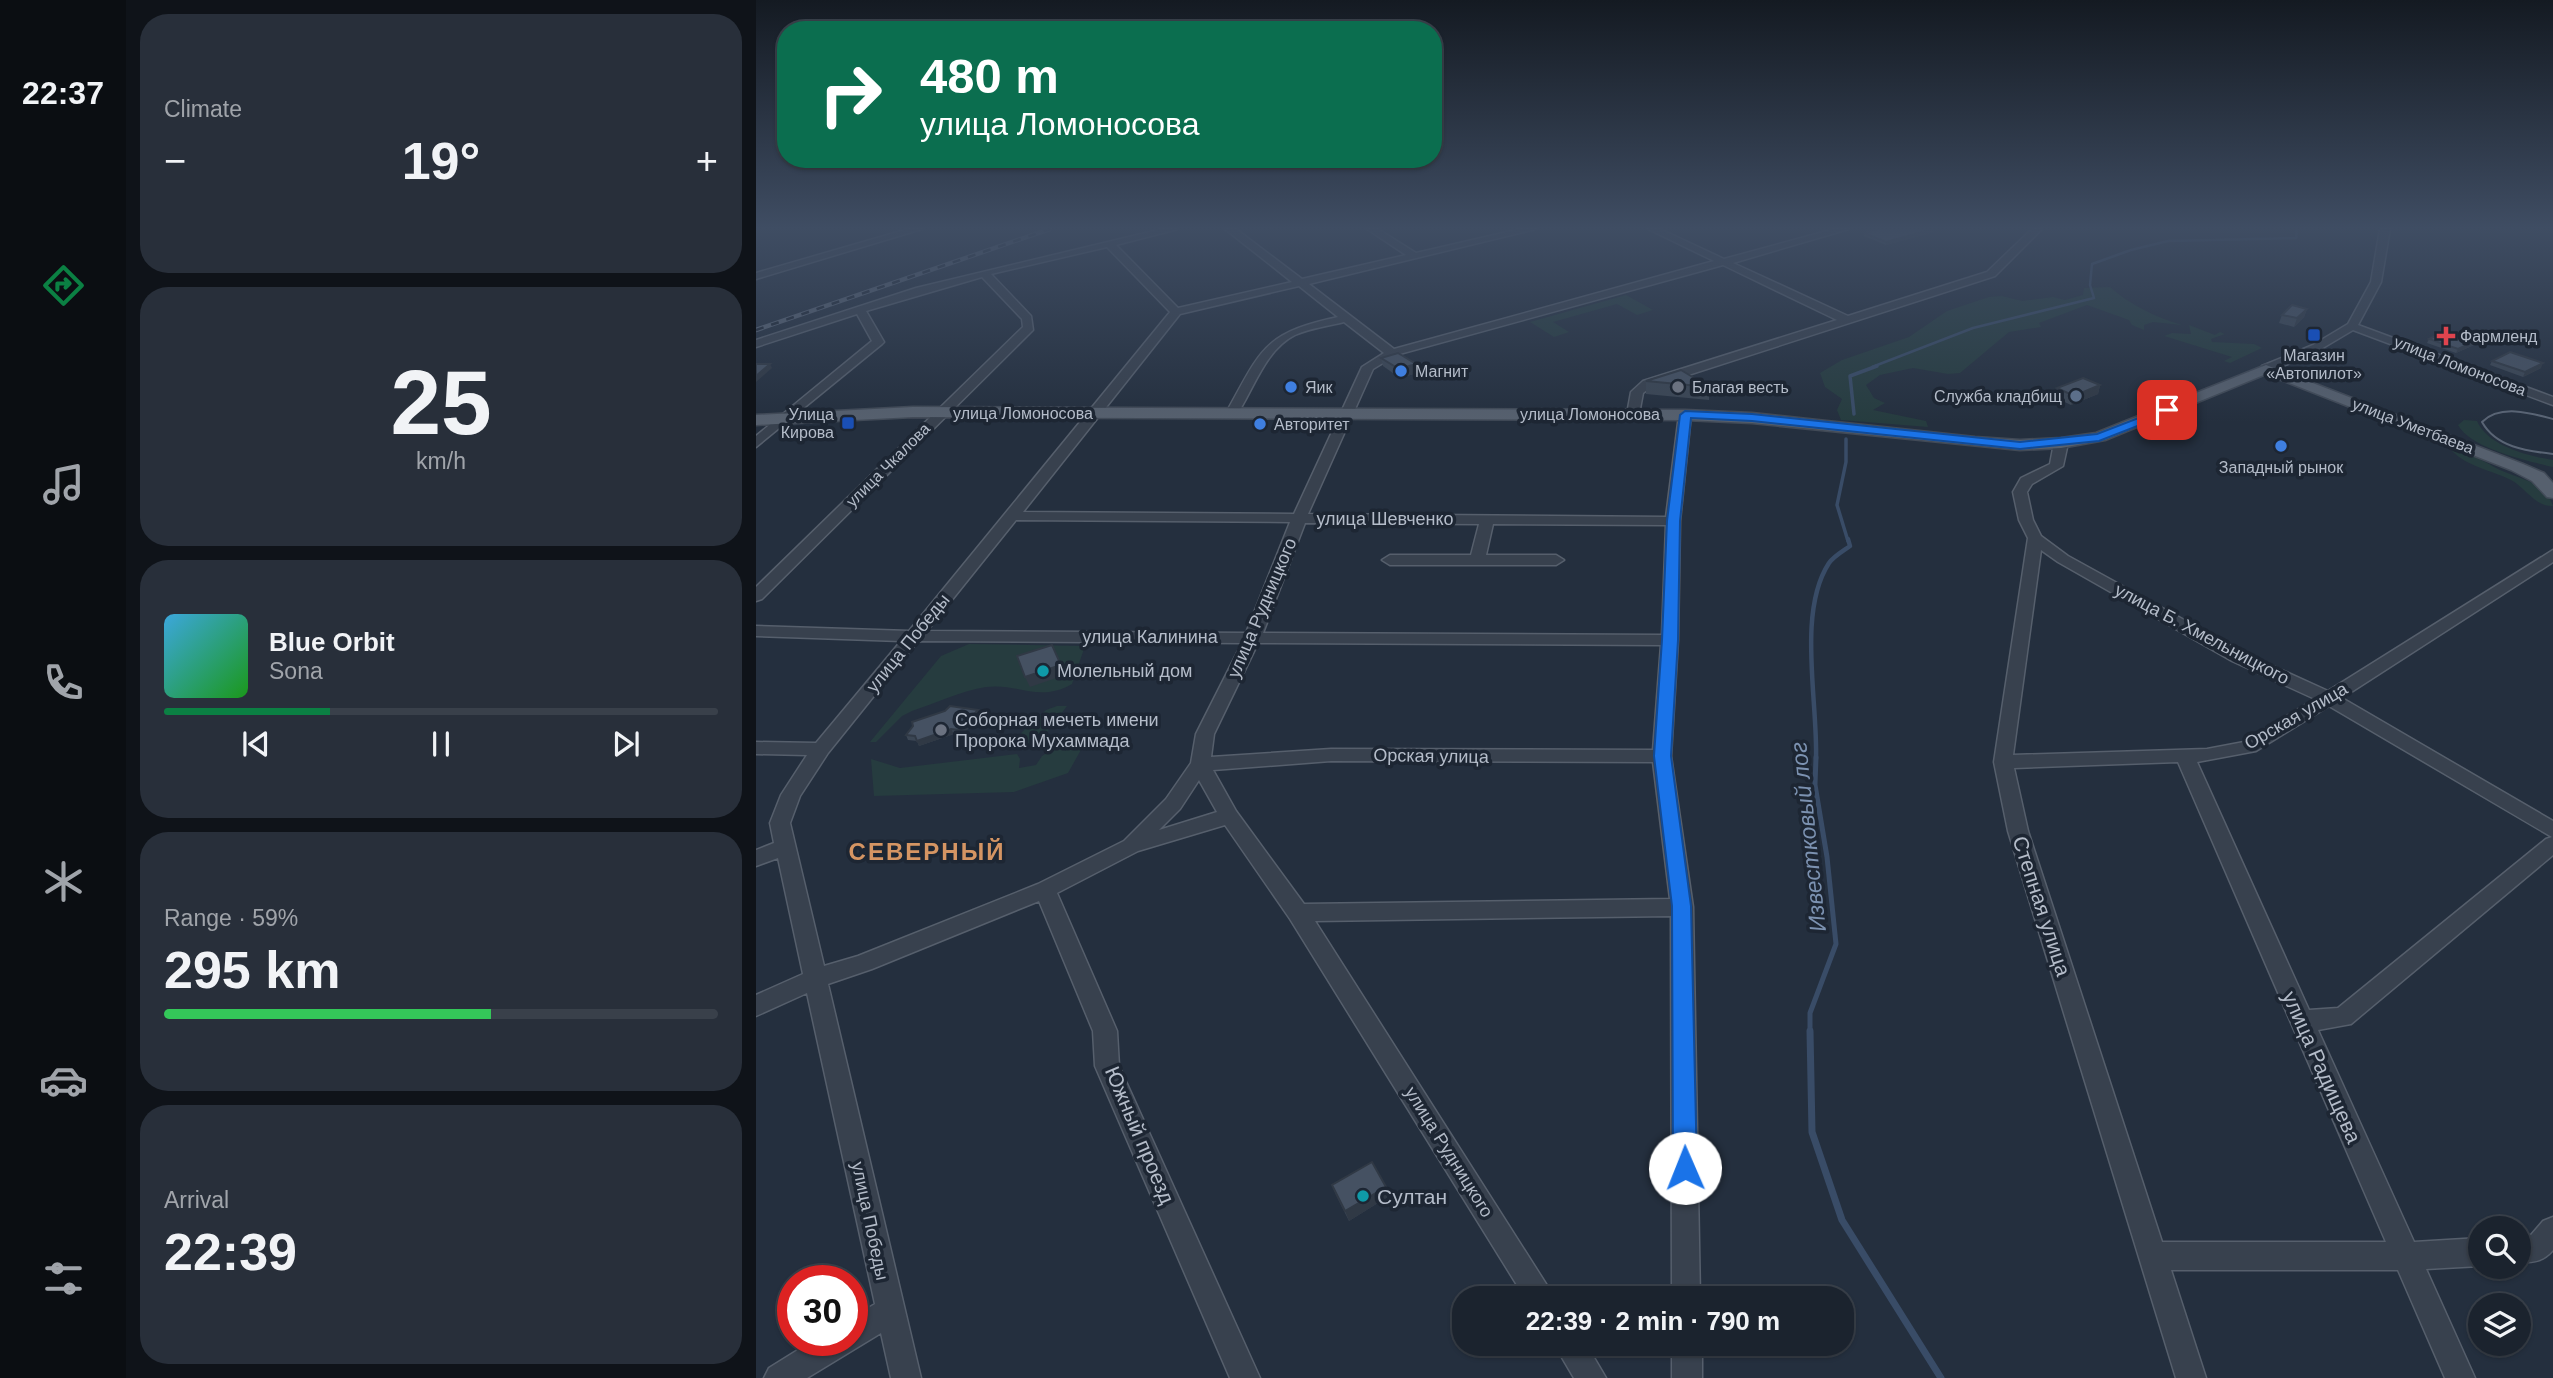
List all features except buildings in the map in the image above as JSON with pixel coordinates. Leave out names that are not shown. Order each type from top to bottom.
[{"type":"main road","name":"улица Ломоносова","points":[[756,420],[940,413],[1097,412],[1685,415],[1752,418],[2020,445],[2061,443],[2099,437],[2266,369]]},
{"type":"main road","name":"улица Уметбаева","points":[[2266,369],[2517,467],[2538,477],[2553,493]]},
{"type":"street","points":[[756,344],[916,293]]},
{"type":"street","name":"улица Чкалова","points":[[756,596],[1029,327],[1027,318],[1003,293]]},
{"type":"street","points":[[1158,293],[1176,312],[1257,293]]},
{"type":"street","points":[[1314,293],[1392,353]]},
{"type":"street","name":"улица Рудницкого","points":[[1533,1286],[1298,913],[1229,816],[1200,764],[1205,734],[1254,637],[1300,518],[1368,367],[1382,356],[1608,293]]},
{"type":"street","points":[[1789,293],[1847,320]]},
{"type":"street","points":[[1633,414],[1637,392],[1647,384],[1931,293]]},
{"type":"street","points":[[2353,326],[2370,293]]},
{"type":"street","points":[[756,443],[878,342],[860,310]]},
{"type":"street","name":"улица Победы","points":[[906,1378],[780,823],[791,795],[821,749],[1176,312]]},
{"type":"street","points":[[1232,413],[1268,354],[1283,338],[1346,318]]},
{"type":"street","name":"улица Ломоносова","points":[[2266,369],[2317,347],[2353,326],[2553,401]]},
{"type":"street","points":[[1685,415],[1673,521],[1670,640],[1662,756],[1682,906],[1686,1286]]},
{"type":"street","name":"Степная улица","points":[[2061,443],[2056,466],[2026,481],[2020,492],[2026,520],[2035,538],[2003,762],[2018,831],[2191,1378]]},
{"type":"street","name":"улица Шевченко","points":[[1012,516],[1673,521]]},
{"type":"street","points":[[1477,561],[1487,520]]},
{"type":"street","name":"улица Б. Хмельницкого","points":[[2035,538],[2063,559],[2238,656],[2328,698],[2553,830]]},
{"type":"street","name":"Орская улица","points":[[2003,762],[2207,755],[2249,747],[2402,654],[2553,555]]},
{"type":"street","points":[[1390,560],[1556,560]]},
{"type":"street","name":"улица Калинина","points":[[756,631],[914,636],[1670,640]]},
{"type":"street","points":[[756,748],[821,749]]},
{"type":"street","name":"Орская улица","points":[[1200,764],[1331,755],[1538,758],[1662,756]]},
{"type":"street","name":"улица Радищева","points":[[2185,756],[2460,1378]]},
{"type":"street","points":[[1131,846],[1173,804],[1200,764]]},
{"type":"street","points":[[756,1006],[817,978],[864,963],[1045,890],[1131,846],[1229,816]]},
{"type":"street","points":[[2303,1021],[2343,1017],[2553,844]]},
{"type":"street","points":[[756,858],[786,846]]},
{"type":"street","name":"Южный проезд","points":[[1045,890],[1105,1031],[1107,1066],[1245,1378]]},
{"type":"street","points":[[1298,913],[1682,906]]},
{"type":"street","points":[[2531,1249],[2537,1248],[2553,1230]]},
{"type":"street","points":[[2154,1256],[2404,1256],[2468,1253]]},
{"type":"street","points":[[868,1324],[890,1311]]},
{"type":"street","points":[[779,1378],[815,1356]]},
{"type":"street","points":[[1577,1356],[1591,1378]]},
{"type":"street","points":[[1687,1356],[1688,1378]]},
{"type":"green space","points":[[2118,293],[2144,310],[2182,325],[2153,322],[2144,325],[2144,330],[2132,325],[2129,320],[2087,305],[2039,323],[2041,327],[2009,332],[1960,373],[1948,374],[1913,368],[1880,375],[1866,385],[1874,398],[1885,403],[1873,410],[1926,421],[1928,427],[1841,420],[1837,410],[1842,399],[1825,387],[1820,373],[1842,360],[1909,337],[1947,311],[1989,297],[2002,296],[2022,301],[2053,297],[2065,300],[2083,295]]},
{"type":"green space","points":[[1626,295],[1653,310],[1637,315],[1617,304],[1553,322],[1569,332],[1554,337],[1530,322]]},
{"type":"green space","points":[[2189,325],[2215,335],[2220,332],[2225,334],[2211,339],[2212,342],[2254,344],[2262,348],[2230,363],[2224,361],[2232,357],[2164,336],[2172,333],[2191,334]]},
{"type":"green space","points":[[2464,420],[2477,421],[2490,437],[2510,448],[2553,460],[2553,467],[2501,453],[2475,441],[2458,425]]},
{"type":"green space","points":[[2452,451],[2474,457],[2536,485],[2549,497],[2553,506],[2541,503],[2511,480],[2472,465]]},
{"type":"green space","points":[[969,644],[1085,646],[1072,684],[1049,692],[998,687],[967,691],[902,716],[876,742],[870,742],[941,656]]},
{"type":"green space","points":[[1067,706],[1038,744],[1007,746],[1046,710]]},
{"type":"green space","points":[[1057,747],[1082,748],[1068,773],[1014,792],[874,796],[871,759],[900,768],[1017,754],[1020,759],[1019,768],[1036,765],[1042,756]]},
{"type":"waterway","name":"Известковый лог","points":[[1872,367],[1973,328],[2094,298],[2093,293]]},
{"type":"waterway","name":"Известковый лог","points":[[1854,414],[1850,376],[1877,366]]},
{"type":"waterway","name":"Известковый лог","points":[[1846,439],[1846,462],[1837,505],[1848,541]]},
{"type":"waterway","name":"Известковый лог","points":[[1816,757],[1811,658],[1814,606],[1819,583],[1829,563],[1850,546],[1848,539]]},
{"type":"waterway","name":"Известковый лог","points":[[1810,1031],[1810,1013],[1836,944],[1827,857],[1815,785],[1816,757]]},
{"type":"waterway","name":"Известковый лог","points":[[1810,1031],[1812,1132],[1842,1220],[1941,1378]]},
{"type":"tram line","points":[[2553,419],[2507,412],[2489,416],[2482,422],[2503,442],[2522,449],[2553,454]]},
{"type":"railway","points":[[756,330],[863,293]]},
{"type":"place","name":"Магазин «Автопилот»","points":[[2314,335]]},
{"type":"place","name":"Фармленд","points":[[2446,336]]},
{"type":"place","name":"Магнит","points":[[1401,371]]},
{"type":"place","name":"Яик","points":[[1291,387]]},
{"type":"place","name":"Благая весть","points":[[1678,387]]},
{"type":"place","name":"Служба кладбищ","points":[[2076,396]]},
{"type":"place","name":"Улица Кирова","points":[[848,423]]},
{"type":"place","name":"Авторитет","points":[[1260,424]]},
{"type":"place","name":"Западный рынок","points":[[2281,446]]},
{"type":"place","name":"Молельный дом","points":[[1043,671]]},
{"type":"place","name":"Соборная мечеть имени Пророка Мухаммада","points":[[941,730]]},
{"type":"place","name":"Султан","points":[[1363,1196]]},
{"type":"district","name":"СЕВЕРНЫЙ","points":[[927,851]]},
{"type":"route","points":[[1685,1168],[1682,906],[1662,756],[1670,640],[1673,521],[1685,415],[1752,418],[2020,445],[2061,443],[2099,437],[2167,410]]}]
